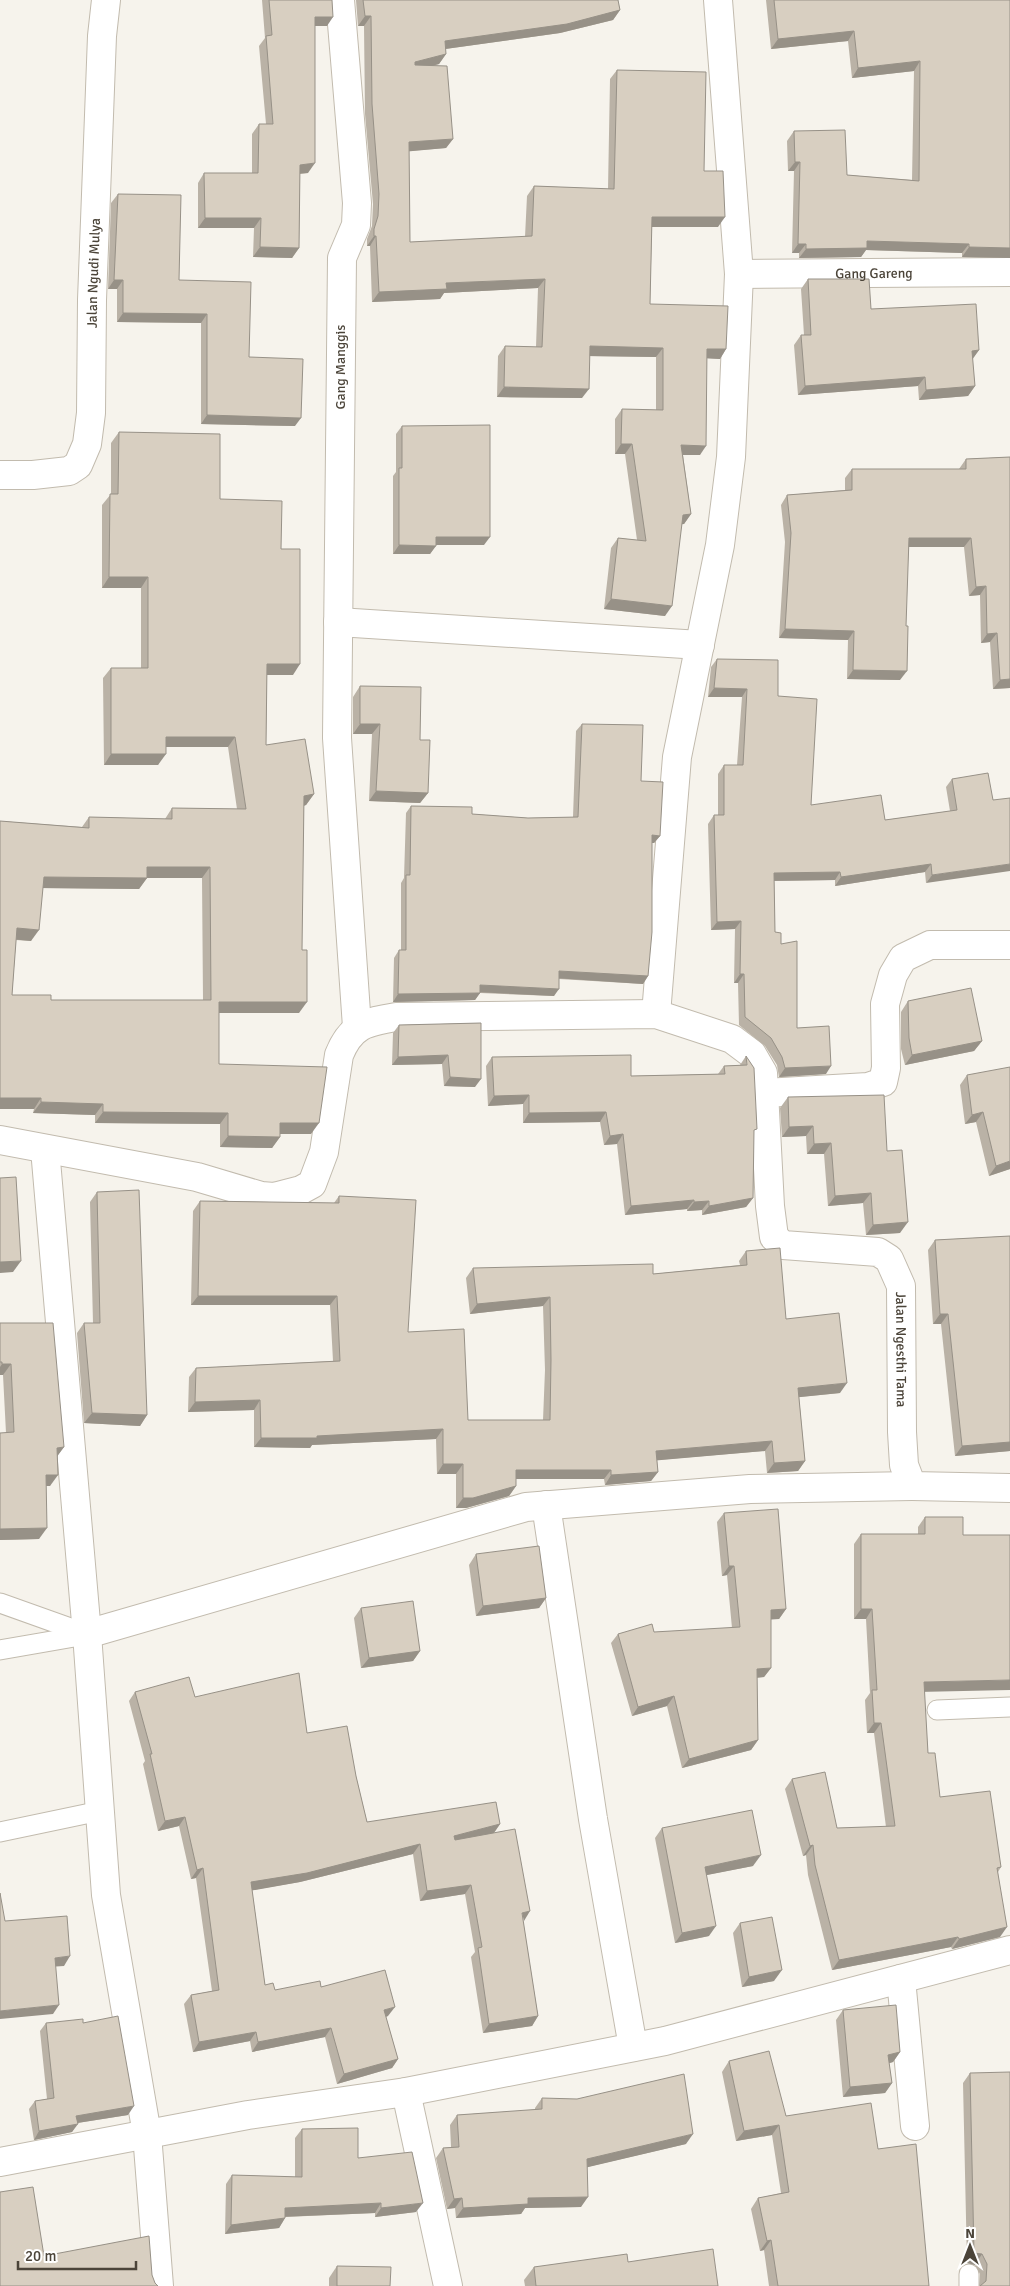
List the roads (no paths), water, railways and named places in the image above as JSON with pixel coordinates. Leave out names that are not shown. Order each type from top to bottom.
[{"type":"street","name":"Jalan Ngudi Mulya","points":[[0,475],[69,471],[78,465],[87,444],[91,414],[92,300],[102,36],[106,0]]},
{"type":"street","name":"Gang Manggis","points":[[340,0],[358,203],[356,225],[342,258],[337,738],[358,1028]]},
{"type":"street","points":[[656,1014],[677,757],[720,545],[732,457],[739,274],[718,0]]},
{"type":"street","name":"Gang Gareng","points":[[739,274],[1010,272]]},
{"type":"street","points":[[338,622],[700,645]]},
{"type":"street","points":[[765,1093],[868,1087],[883,1082],[886,1068],[885,1004],[892,975],[903,958],[930,945],[1010,945]]},
{"type":"street","name":"Jalan Ngesthi Tama","points":[[358,1028],[374,1021],[396,1017],[656,1014],[732,1039],[752,1054],[763,1073],[770,1206],[774,1237],[783,1245],[878,1252],[889,1259],[901,1286],[902,1432],[904,1465],[912,1486]]},
{"type":"street","points":[[0,1140],[197,1177],[261,1196],[274,1197],[301,1190],[312,1184],[324,1152],[339,1055],[345,1040],[358,1028]]},
{"type":"street","points":[[44,1149],[87,1634],[106,1895],[147,2134],[159,2286]]},
{"type":"street","points":[[87,1634],[526,1507],[750,1489],[912,1486],[1010,1488]]},
{"type":"street","points":[[546,1505],[592,1819],[633,2047]]},
{"type":"street","points":[[0,2162],[248,2116],[406,2092],[665,2041],[1010,1950]]},
{"type":"street","points":[[901,1979],[915,2126]]},
{"type":"street","points":[[406,2092],[448,2286]]},
{"type":"lane","points":[[0,1603],[87,1634]]},
{"type":"lane","points":[[0,1650],[87,1634]]},
{"type":"lane","points":[[937,1710],[1010,1707]]},
{"type":"lane","points":[[0,1832],[100,1811]]}]
